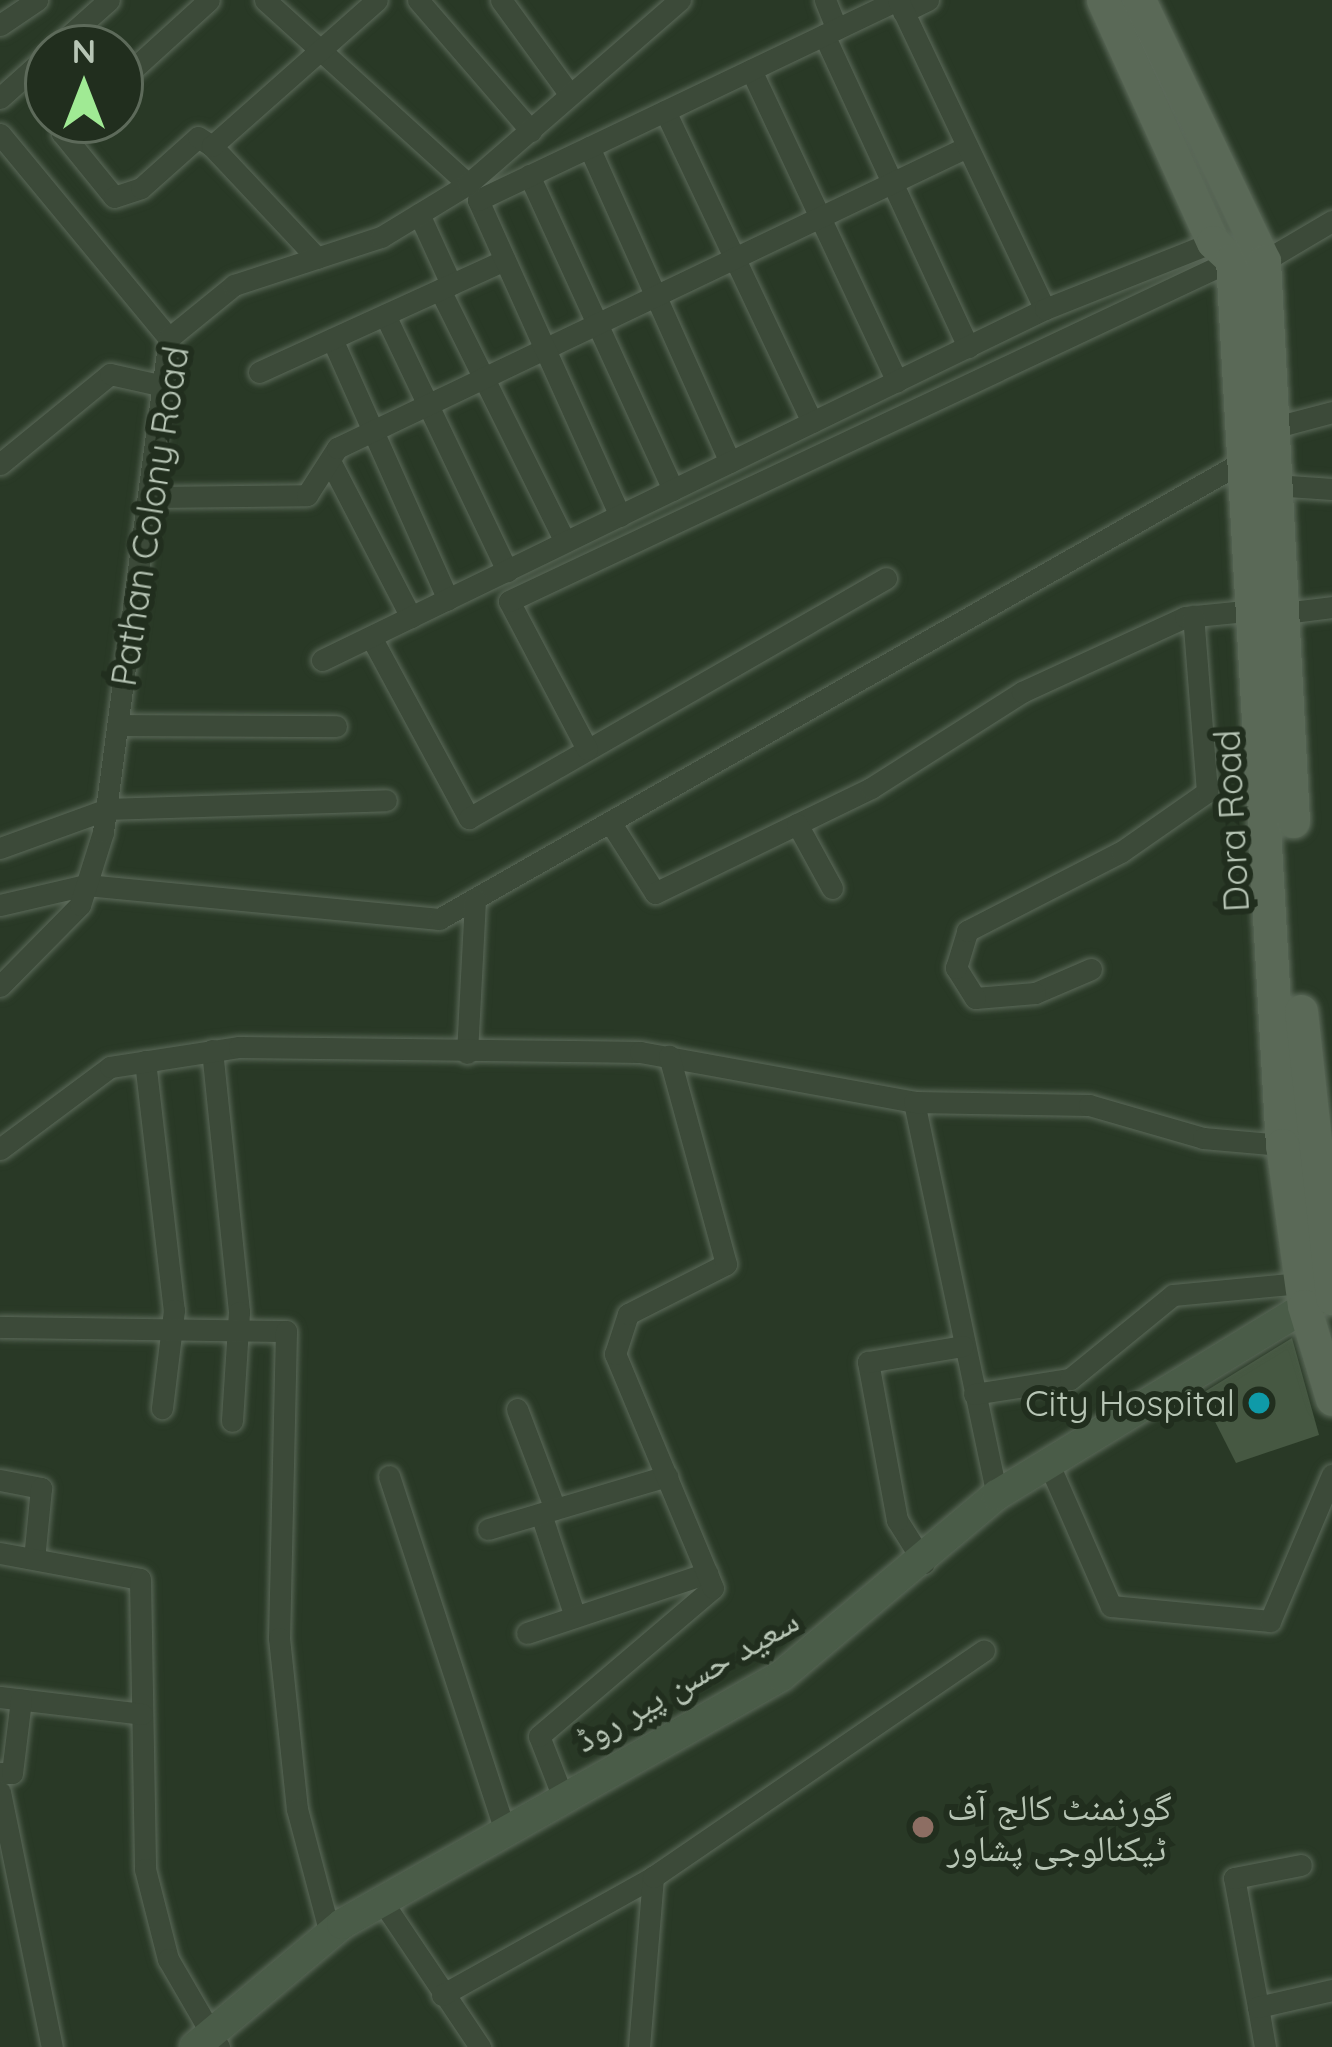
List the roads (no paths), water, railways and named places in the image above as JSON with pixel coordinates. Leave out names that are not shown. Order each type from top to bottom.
[{"type":"main road","points":[[1103,0],[1237,254]]},
{"type":"main road","points":[[1139,0],[1237,254],[1272,428],[1270,612],[1320,1294]]},
{"type":"main road","name":"Dora Road","points":[[1237,254],[1247,460],[1270,612],[1282,1144],[1320,1294],[1332,1399]]},
{"type":"street","points":[[0,26],[37,0]]},
{"type":"street","points":[[82,24],[109,0]]},
{"type":"street","points":[[144,59],[209,0]]},
{"type":"street","points":[[265,0],[319,56],[414,127],[468,184]]},
{"type":"street","points":[[212,146],[377,0]]},
{"type":"street","points":[[418,0],[531,131]]},
{"type":"street","points":[[501,0],[570,95]]},
{"type":"street","points":[[825,0],[830,32],[968,346]]},
{"type":"street","points":[[620,516],[478,200],[898,0],[1045,309]]},
{"type":"street","points":[[903,12],[928,0]]},
{"type":"street","name":"Pathan Colony Road","points":[[0,986],[86,885],[106,809],[154,497],[169,338],[234,285],[317,258],[419,214],[468,184],[666,4]]},
{"type":"street","points":[[751,70],[897,381]]},
{"type":"street","points":[[0,98],[24,76]]},
{"type":"street","points":[[665,111],[812,422]]},
{"type":"street","points":[[71,144],[114,196],[141,188],[199,137],[317,258]]},
{"type":"street","points":[[3,143],[169,338]]},
{"type":"street","points":[[589,147],[730,462]]},
{"type":"street","points":[[154,497],[307,495],[330,461],[375,430],[967,147]]},
{"type":"street","points":[[529,176],[674,490]]},
{"type":"street","points":[[419,214],[484,378],[565,542]]},
{"type":"street","points":[[322,661],[1045,309],[1237,254],[1332,221]]},
{"type":"street","points":[[586,748],[509,601],[1237,254]]},
{"type":"street","points":[[259,372],[505,260]]},
{"type":"street","points":[[385,315],[507,571]]},
{"type":"street","points":[[332,339],[448,599]]},
{"type":"street","points":[[0,464],[110,374],[164,386]]},
{"type":"street","points":[[1272,428],[1332,412]]},
{"type":"street","points":[[0,905],[86,885],[439,919],[1247,460]]},
{"type":"street","points":[[330,461],[411,617]]},
{"type":"street","points":[[1274,484],[1332,489]]},
{"type":"street","points":[[371,637],[469,818],[886,578]]},
{"type":"street","points":[[610,822],[655,893],[796,824],[1022,692],[1193,616],[1332,607]]},
{"type":"street","points":[[1091,969],[1035,993],[975,998],[956,968],[967,931],[1121,852],[1208,792],[1193,616]]},
{"type":"street","points":[[120,725],[336,726]]},
{"type":"street","points":[[0,848],[106,809],[386,800]]},
{"type":"street","points":[[796,824],[832,887]]},
{"type":"street","points":[[467,1053],[475,898]]},
{"type":"street","points":[[0,1149],[70,1089],[146,1061],[212,1050],[669,1057],[914,1102],[1089,1106],[1203,1138],[1282,1144]]},
{"type":"street","points":[[212,1050],[238,1330],[232,1420]]},
{"type":"street","points":[[562,1796],[539,1736],[713,1588],[615,1354],[628,1314],[727,1264],[669,1057]]},
{"type":"street","points":[[146,1061],[172,1327],[162,1408]]},
{"type":"street","points":[[914,1102],[997,1495]]},
{"type":"street","points":[[974,1394],[1070,1379],[1173,1295],[1320,1294]]},
{"type":"street","name":"سعید حسن پیر روڈ","points":[[207,2043],[330,1934],[504,1828],[781,1676],[924,1563],[997,1495],[1320,1294]]},
{"type":"street","points":[[0,1327],[286,1331],[279,1638],[297,1809],[330,1934]]},
{"type":"street","points":[[924,1563],[897,1520],[868,1363],[963,1346]]},
{"type":"street","points":[[517,1409],[575,1617]]},
{"type":"street","points":[[1048,1462],[1111,1606],[1270,1621],[1332,1475]]},
{"type":"street","points":[[389,1476],[504,1828]]},
{"type":"street","points":[[488,1529],[667,1476]]},
{"type":"street","points":[[0,1480],[41,1488],[34,1559]]},
{"type":"street","points":[[0,1553],[140,1579],[145,1869],[168,1959],[207,2043]]},
{"type":"street","points":[[527,1633],[707,1573]]},
{"type":"street","points":[[442,1995],[653,1876],[984,1650]]},
{"type":"street","points":[[0,1773],[11,1773],[10,1698],[142,1714]]},
{"type":"street","points":[[0,1792],[52,2047]]},
{"type":"street","points":[[1265,2047],[1234,1878],[1301,1864]]},
{"type":"street","points":[[639,2047],[653,1876]]},
{"type":"street","points":[[382,1901],[480,2047]]},
{"type":"street","points":[[1258,2007],[1332,1990]]},
{"type":"place","name":"City Hospital","points":[[1259,1403]]},
{"type":"place","name":"گورنمنٹ کالج آف ٹیکنالوجی پشاور","points":[[923,1827]]}]
